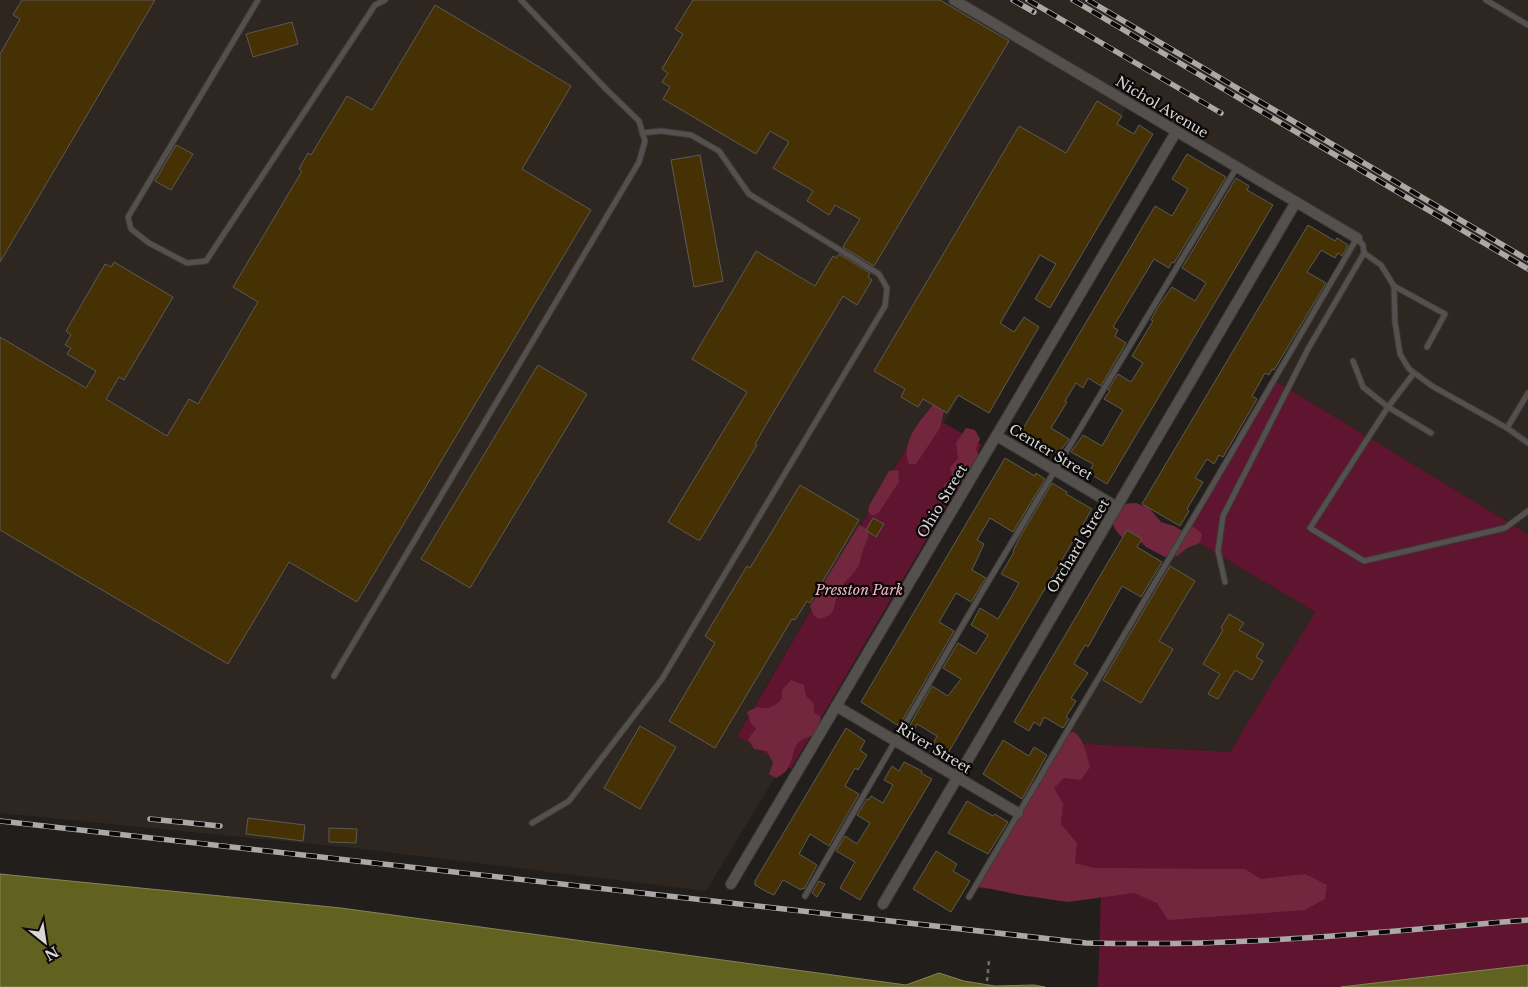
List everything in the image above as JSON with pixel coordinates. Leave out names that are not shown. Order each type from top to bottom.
[{"type":"street","name":"Nichol Avenue","points":[[954,0],[1357,238]]},
{"type":"street","name":"Ohio Street","points":[[731,884],[1176,132]]},
{"type":"street","name":"Orchard Street","points":[[883,904],[1296,202]]},
{"type":"street","name":"Center Street","points":[[997,436],[1117,507]]},
{"type":"street","name":"River Street","points":[[836,706],[1018,813]]},
{"type":"lane","points":[[258,0],[128,217],[131,229],[149,243],[187,263],[206,261],[374,5],[385,0]]},
{"type":"lane","points":[[334,676],[639,162],[645,141],[639,121],[521,0]]},
{"type":"lane","points":[[1486,0],[1528,25]]},
{"type":"lane","points":[[532,823],[569,801],[662,679],[886,306],[887,288],[879,274],[749,194],[719,151],[691,135],[661,131],[642,133]]},
{"type":"lane","points":[[805,896],[1055,470],[1237,167]]},
{"type":"lane","points":[[969,897],[1204,501],[1357,238],[1363,245],[1364,253],[1308,349],[1223,516],[1218,551],[1224,582]]},
{"type":"lane","points":[[1364,253],[1381,265],[1394,286],[1445,314],[1427,346]]},
{"type":"lane","points":[[1394,286],[1395,322],[1400,354],[1409,369],[1432,386],[1507,428],[1528,442]]},
{"type":"lane","points":[[1353,361],[1363,388],[1388,407],[1431,433]]},
{"type":"lane","points":[[1414,373],[1388,407],[1310,528],[1364,561],[1506,528],[1528,511]]},
{"type":"lane","points":[[1507,428],[1528,393]]},
{"type":"path","points":[[986,981],[989,962]]},
{"type":"shaded area","points":[[0,0],[1528,0],[1528,534],[1274,380],[1356,238],[1129,103],[944,423],[927,413],[737,735],[783,764],[706,891],[353,848],[0,813]]},
{"type":"shaded area","points":[[933,405],[944,411],[940,428],[916,464],[909,464],[907,448],[909,440],[917,425]]},
{"type":"shaded area","points":[[966,428],[975,430],[980,439],[976,449],[981,461],[961,494],[953,497],[946,494],[943,486],[952,477],[950,468],[958,458],[956,443]]},
{"type":"shaded area","points":[[898,470],[899,482],[879,512],[871,515],[868,511],[869,506],[889,471]]},
{"type":"shaded area","points":[[1136,503],[1149,508],[1161,522],[1181,530],[1194,527],[1202,534],[1200,543],[1187,548],[1177,556],[1165,557],[1146,547],[1141,542],[1129,540],[1121,536],[1111,519],[1121,504]]},
{"type":"shaded area","points":[[859,525],[867,530],[868,539],[859,565],[839,590],[832,612],[818,619],[813,614],[810,606]]},
{"type":"shaded area","points":[[1184,534],[1315,612],[1230,752],[1070,743],[1062,739]]},
{"type":"shaded area","points":[[791,680],[804,685],[806,696],[814,704],[814,713],[820,716],[821,725],[814,736],[806,738],[797,744],[786,771],[776,778],[769,774],[773,763],[767,751],[754,749],[748,739],[756,729],[751,723],[747,712],[757,707],[768,708],[776,704],[782,699],[782,690]]},
{"type":"shaded area","points":[[1074,732],[1083,743],[1090,767],[1081,780],[1064,778],[1054,788],[1063,803],[1061,824],[1077,843],[1075,863],[1094,868],[1245,869],[1261,879],[1305,874],[1327,885],[1325,899],[1305,910],[1168,920],[1157,903],[1134,893],[1068,902],[977,886],[1066,733]]},
{"type":"shaded area","points":[[0,874],[341,908],[906,985],[939,973],[964,981],[995,986],[1034,985],[1045,987],[0,987]]},
{"type":"shaded area","points":[[1528,965],[1528,987],[1341,987]]},
{"type":"green space","points":[[1274,380],[1528,534],[1528,965],[1341,987],[1098,987],[1101,893],[974,888],[1070,743],[1230,752],[1315,612],[1184,534]]},
{"type":"green space","name":"Presston Park","points":[[927,413],[982,445],[791,769],[737,736]]},
{"type":"building","points":[[22,0],[155,0],[0,262],[0,54],[20,19],[13,15]]},
{"type":"building","points":[[693,0],[940,0],[1009,41],[874,266],[843,247],[860,219],[835,205],[829,215],[807,201],[813,191],[773,168],[789,142],[770,131],[756,154],[663,99],[670,87],[662,82],[668,73],[662,69],[683,34],[675,29]]},
{"type":"building","points":[[435,5],[571,86],[522,169],[591,210],[357,602],[289,562],[228,664],[0,530],[0,337],[86,388],[96,371],[67,354],[71,348],[65,345],[71,335],[66,331],[105,264],[111,267],[114,262],[173,297],[124,380],[119,377],[106,399],[167,436],[189,399],[198,404],[258,302],[233,287],[302,171],[299,169],[308,153],[311,155],[347,96],[372,110]]},
{"type":"building","points":[[292,22],[298,44],[253,57],[246,34]]},
{"type":"building","points":[[1097,101],[1122,116],[1117,124],[1134,134],[1139,125],[1153,134],[1050,308],[1035,299],[1056,264],[1040,255],[1000,323],[1014,332],[1024,317],[1039,327],[989,413],[958,395],[947,413],[923,399],[918,407],[901,397],[905,389],[874,371],[1019,126],[1066,153]]},
{"type":"building","points":[[176,145],[193,154],[171,190],[155,181]]},
{"type":"building","points":[[1187,154],[1226,177],[1174,263],[1172,262],[1169,268],[1154,259],[1113,327],[1118,330],[1115,336],[1126,343],[1101,386],[1088,378],[1083,388],[1076,383],[1065,401],[1067,402],[1051,428],[1069,439],[1058,454],[1021,432],[1155,206],[1172,216],[1188,189],[1172,179]]},
{"type":"building","points":[[700,155],[723,281],[694,287],[671,160]]},
{"type":"building","points":[[1236,178],[1249,186],[1247,190],[1273,205],[1107,484],[1092,475],[1094,471],[1091,469],[1093,464],[1071,452],[1083,435],[1102,446],[1123,410],[1104,399],[1118,374],[1131,382],[1143,363],[1132,356],[1153,321],[1151,320],[1158,307],[1172,287],[1195,301],[1206,283],[1182,268]]},
{"type":"building","points":[[1308,225],[1335,241],[1337,238],[1348,245],[1342,256],[1338,253],[1335,258],[1321,250],[1307,272],[1326,283],[1274,370],[1272,369],[1269,375],[1265,373],[1252,396],[1257,399],[1223,457],[1219,455],[1214,464],[1207,459],[1195,478],[1203,482],[1187,509],[1189,511],[1180,526],[1142,504]]},
{"type":"building","points":[[756,251],[815,286],[833,256],[836,258],[839,254],[870,273],[868,277],[872,280],[857,305],[843,296],[770,418],[755,444],[757,445],[700,540],[698,540],[668,522],[747,392],[692,359]]},
{"type":"building","points":[[538,365],[587,394],[470,588],[421,559]]},
{"type":"building","points":[[1005,458],[1035,476],[1036,473],[1045,479],[1013,532],[990,518],[977,540],[984,544],[972,570],[986,578],[971,602],[956,593],[939,622],[954,631],[899,726],[861,702]]},
{"type":"building","points":[[1052,483],[1067,492],[1066,494],[1092,509],[948,753],[933,744],[937,736],[917,724],[914,730],[909,727],[932,686],[948,696],[961,679],[943,668],[958,643],[976,654],[988,635],[971,625],[980,608],[998,619],[1014,592],[1019,583],[1001,574],[1014,552],[1020,537]]},
{"type":"building","points":[[800,485],[859,520],[810,603],[807,601],[795,620],[792,619],[715,748],[669,721],[715,643],[705,636],[747,566],[750,568]]},
{"type":"building","points":[[873,518],[884,524],[876,537],[866,530]]},
{"type":"building","points":[[1127,530],[1142,539],[1137,547],[1162,562],[1141,597],[1122,586],[1088,647],[1085,645],[1079,655],[1074,664],[1088,673],[1071,698],[1076,701],[1066,717],[1069,719],[1063,728],[1044,717],[1040,726],[1034,722],[1029,731],[1014,722]]},
{"type":"building","points":[[1170,566],[1195,581],[1159,641],[1173,649],[1141,703],[1103,680]]},
{"type":"building","points":[[1229,614],[1244,623],[1239,630],[1264,644],[1256,657],[1263,661],[1252,680],[1235,670],[1218,699],[1208,694],[1220,674],[1203,664],[1223,630],[1221,628]]},
{"type":"building","points":[[640,726],[676,747],[640,809],[604,788]]},
{"type":"building","points":[[846,728],[865,741],[860,750],[867,755],[858,770],[855,768],[845,786],[859,794],[829,846],[810,834],[799,854],[817,865],[804,889],[802,888],[801,890],[783,880],[774,895],[767,892],[755,885],[755,881]]},
{"type":"building","points":[[1003,740],[1029,756],[1034,747],[1047,755],[1022,799],[983,774]]},
{"type":"building","points":[[904,762],[922,771],[921,773],[932,779],[860,900],[840,888],[855,862],[836,851],[845,836],[857,844],[870,823],[857,815],[871,796],[883,803],[893,785],[884,780],[892,766],[899,771]]},
{"type":"building","points":[[967,801],[1008,822],[988,854],[948,833]]},
{"type":"building","points":[[248,818],[305,825],[303,841],[246,834]]},
{"type":"building","points":[[329,828],[357,829],[356,843],[329,842]]},
{"type":"building","points":[[936,851],[957,864],[953,871],[970,881],[951,912],[913,889]]},
{"type":"building","points":[[819,881],[825,884],[817,897],[812,893]]},
{"type":"railway","points":[[1013,0],[1034,12]]},
{"type":"railway","points":[[1028,0],[1221,113]]},
{"type":"railway","points":[[1073,0],[1528,269]]},
{"type":"railway","points":[[1088,0],[1528,260]]},
{"type":"railway","points":[[150,819],[220,826]]},
{"type":"railway","points":[[0,821],[1086,943],[1230,942],[1528,920]]}]
